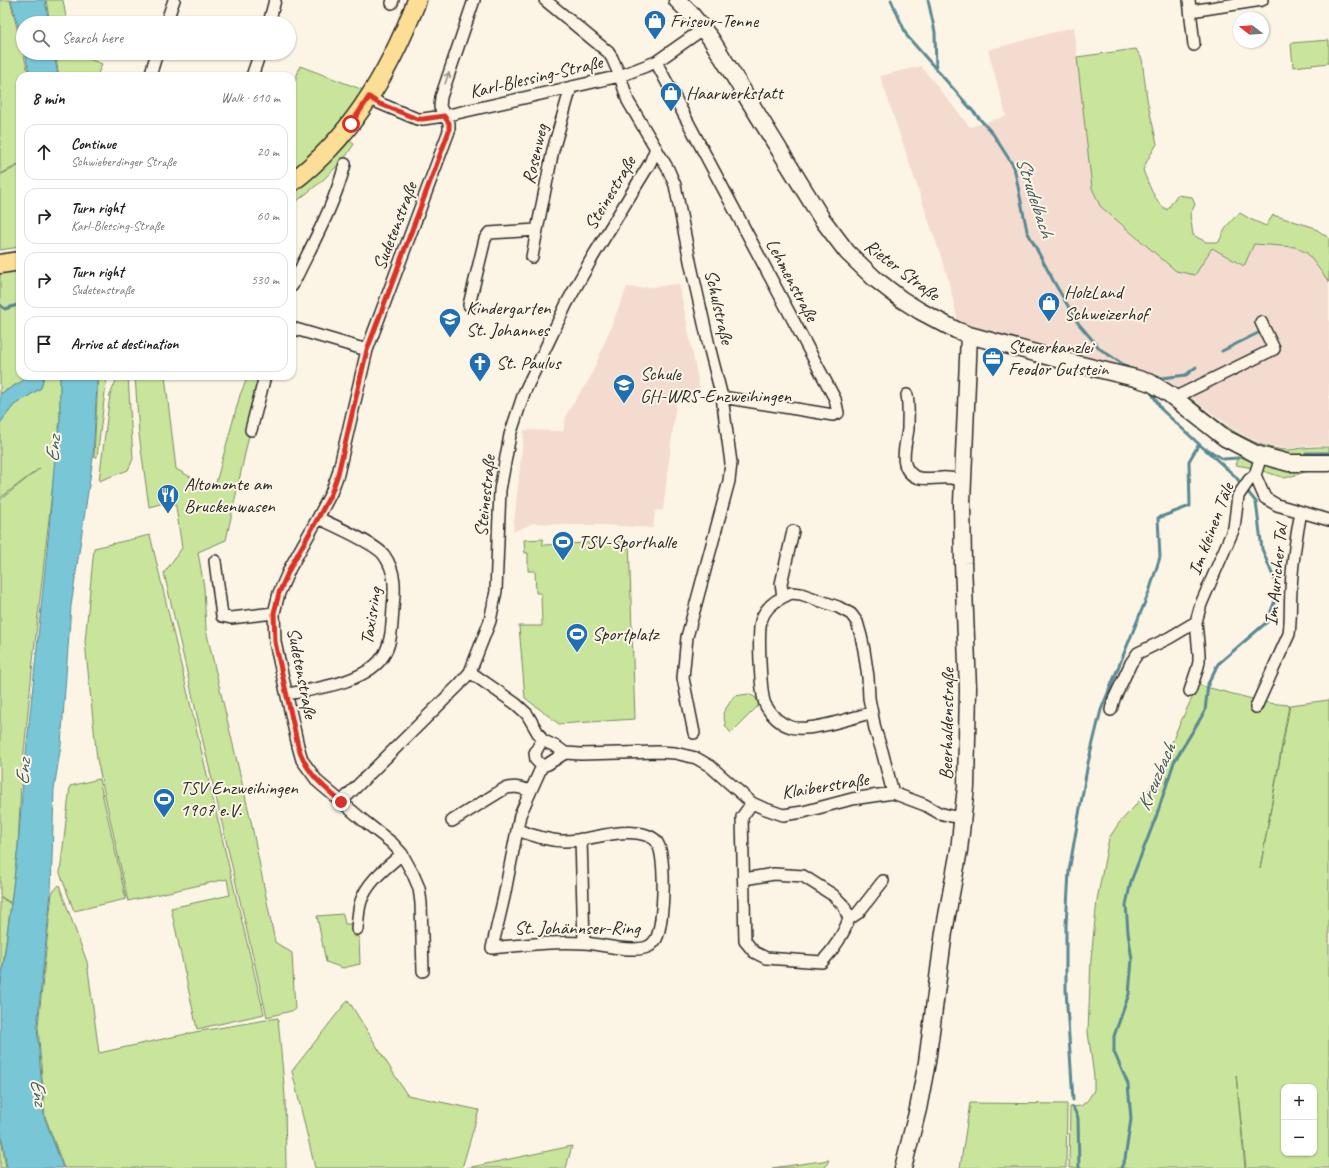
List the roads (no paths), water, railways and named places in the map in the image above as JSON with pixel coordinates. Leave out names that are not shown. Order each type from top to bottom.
[{"type":"main road","points":[[296,179],[339,138],[369,97],[390,62],[417,0]]},
{"type":"main road","points":[[0,264],[16,262]]},
{"type":"street","points":[[168,16],[174,0]]},
{"type":"street","points":[[271,16],[275,0]]},
{"type":"street","name":"Sudetenstraße","points":[[423,971],[422,910],[419,888],[402,854],[392,843],[318,782],[302,760],[275,642],[274,613],[279,593],[290,568],[331,494],[338,474],[367,350],[449,131],[449,123],[440,107],[441,97],[474,0]]},
{"type":"street","name":"Schulstraße","points":[[545,0],[608,52],[620,76],[628,101],[656,148],[675,185],[691,266],[722,397],[731,463],[729,481],[687,637],[684,664],[683,678],[694,733]]},
{"type":"street","name":"Rieter Straße","points":[[677,0],[703,29],[720,54],[822,219],[847,252],[874,278],[901,299],[935,320],[968,335],[1135,378],[1156,386],[1174,398],[1225,438],[1260,456],[1290,463],[1329,462]]},
{"type":"street","points":[[1194,45],[1190,5],[1262,0]]},
{"type":"street","name":"Karl-Blessing-Straße","points":[[369,97],[378,103],[417,119],[444,116],[620,76],[656,62],[703,29]]},
{"type":"street","points":[[151,72],[155,60]]},
{"type":"street","points":[[253,72],[258,60]]},
{"type":"street","name":"Lehmenstraße","points":[[656,62],[835,399],[838,413],[833,415],[722,397]]},
{"type":"street","name":"Rosenweg","points":[[532,257],[536,230],[553,150],[571,87]]},
{"type":"street","name":"Steinestraße","points":[[341,802],[459,685],[470,672],[490,620],[496,591],[500,490],[514,421],[524,392],[567,303],[592,258],[650,163],[656,148]]},
{"type":"street","points":[[296,278],[340,183],[345,164]]},
{"type":"street","points":[[469,304],[485,239],[489,234],[536,230]]},
{"type":"street","points":[[1174,398],[1274,348],[1264,328]]},
{"type":"street","points":[[296,329],[367,350]]},
{"type":"street","name":"Beerhaldenstraße","points":[[903,1168],[918,1109],[930,1040],[944,932],[964,818],[968,689],[962,556],[968,335]]},
{"type":"street","points":[[251,430],[264,380]]},
{"type":"street","points":[[907,395],[908,430],[904,460],[906,469],[917,477],[928,479],[947,478],[963,480]]},
{"type":"street","points":[[1260,456],[1252,478],[1268,501],[1329,520]]},
{"type":"street","name":"Im kleinen Täle","points":[[1190,690],[1198,670],[1199,654],[1196,622],[1201,604],[1234,528],[1238,496],[1252,478]]},
{"type":"street","name":"Im Auricher Tal","points":[[1256,707],[1289,634],[1291,623],[1292,572],[1301,512]]},
{"type":"street","name":"Taxisring","points":[[287,694],[327,688],[347,681],[363,673],[376,664],[385,653],[389,642],[395,587],[394,574],[384,554],[368,543],[318,518]]},
{"type":"street","points":[[783,597],[781,584],[793,531]]},
{"type":"street","points":[[215,560],[222,616],[231,618],[274,613]]},
{"type":"street","points":[[871,712],[812,728],[792,728],[776,718],[765,705],[762,694],[760,631],[761,621],[766,611],[774,602],[791,593],[801,594],[838,607],[850,614],[857,622],[864,650],[871,712],[894,794]]},
{"type":"street","points":[[1111,710],[1114,699],[1131,663],[1138,654],[1196,622]]},
{"type":"street","points":[[470,672],[516,704],[527,714],[542,740],[535,753],[536,760],[542,766],[548,764],[565,753]]},
{"type":"street","name":"Klaiberstraße","points":[[542,740],[557,747],[565,753],[658,752],[675,753],[696,758],[710,766],[752,803],[762,808],[783,814],[803,812],[852,799],[894,794],[926,804],[939,812],[964,818]]},
{"type":"street","name":"St. Johännser-Ring","points":[[517,830],[551,840],[565,841],[633,833],[645,835],[656,840],[661,849],[662,912],[656,939],[651,945],[643,948],[624,948],[584,943],[540,943],[492,948],[504,897],[517,830],[520,815],[542,766]]},
{"type":"street","points":[[452,821],[504,789],[511,787],[530,791]]},
{"type":"street","points":[[752,803],[742,817],[745,941],[754,952],[766,958],[822,962],[836,947],[846,930],[849,920],[858,913],[883,881]]},
{"type":"street","points":[[581,839],[584,943]]},
{"type":"street","points":[[357,929],[361,902],[366,891],[376,877],[402,854]]},
{"type":"street","points":[[744,879],[774,874],[803,876],[833,895],[844,906],[849,920]]},
{"type":"water","points":[[11,0],[45,0],[48,16],[16,16],[16,19]]},
{"type":"water","points":[[27,60],[55,60],[57,72],[29,72]]},
{"type":"water","points":[[24,380],[43,380],[41,388],[14,405],[0,423],[0,394]]},
{"type":"water","name":"Enz","points":[[60,380],[97,380],[93,458],[71,606],[61,745],[54,789],[51,893],[37,1026],[44,1116],[63,1168],[7,1168],[0,1126],[0,991],[18,847],[55,456],[60,421]]},
{"type":"waterway","name":"Strudelbach","points":[[891,0],[907,36],[993,134],[1014,167],[1027,231],[1078,323],[1100,349],[1130,369]]},
{"type":"waterway","name":"Strudelbach","points":[[928,0],[935,32],[936,69]]},
{"type":"waterway","points":[[0,305],[5,309],[16,305]]},
{"type":"waterway","points":[[1222,351],[1260,332]]},
{"type":"waterway","points":[[1153,376],[1162,378],[1186,375],[1196,367]]},
{"type":"waterway","name":"Strudelbach","points":[[1149,389],[1162,410],[1200,445]]},
{"type":"waterway","name":"Kreuzbach","points":[[1073,1100],[1066,990],[1066,925],[1069,871],[1088,763],[1101,710],[1149,592],[1160,557],[1158,518],[1190,506],[1189,461],[1199,444],[1235,476],[1256,502],[1262,549],[1275,581],[1277,595],[1267,622],[1218,664],[1208,684],[1205,711],[1174,762],[1156,817],[1131,881],[1126,905],[1132,960],[1129,994],[1114,1036],[1114,1052],[1128,1084],[1131,1119],[1125,1159],[1121,1168]]},
{"type":"waterway","name":"Strudelbach","points":[[1207,449],[1223,459],[1238,458]]},
{"type":"waterway","name":"Strudelbach","points":[[1306,453],[1329,453]]},
{"type":"waterway","points":[[1073,1107],[1078,1118],[1079,1168]]},
{"type":"place","name":"Friseur-Tenne","points":[[655,40]]},
{"type":"place","name":"Haarwerkstatt","points":[[671,112]]},
{"type":"place","name":"HolzLand Schweizerhof","points":[[1049,322]]},
{"type":"place","name":"Kindergarten St. Johannes","points":[[450,338]]},
{"type":"place","name":"Steuerkanzlei Feodor Gutstein","points":[[993,378]]},
{"type":"place","name":"St. Paulus","points":[[480,382]]},
{"type":"place","name":"Schule GH-WRS-Enzweihingen","points":[[624,404]]},
{"type":"place","name":"Altomonte am Bruckenwasen","points":[[168,514]]},
{"type":"place","name":"TSV-Sporthalle","points":[[563,562]]},
{"type":"place","name":"Sportplatz","points":[[577,654]]},
{"type":"place","name":"TSV Enzweihingen 1907 e.V.","points":[[164,818]]}]
